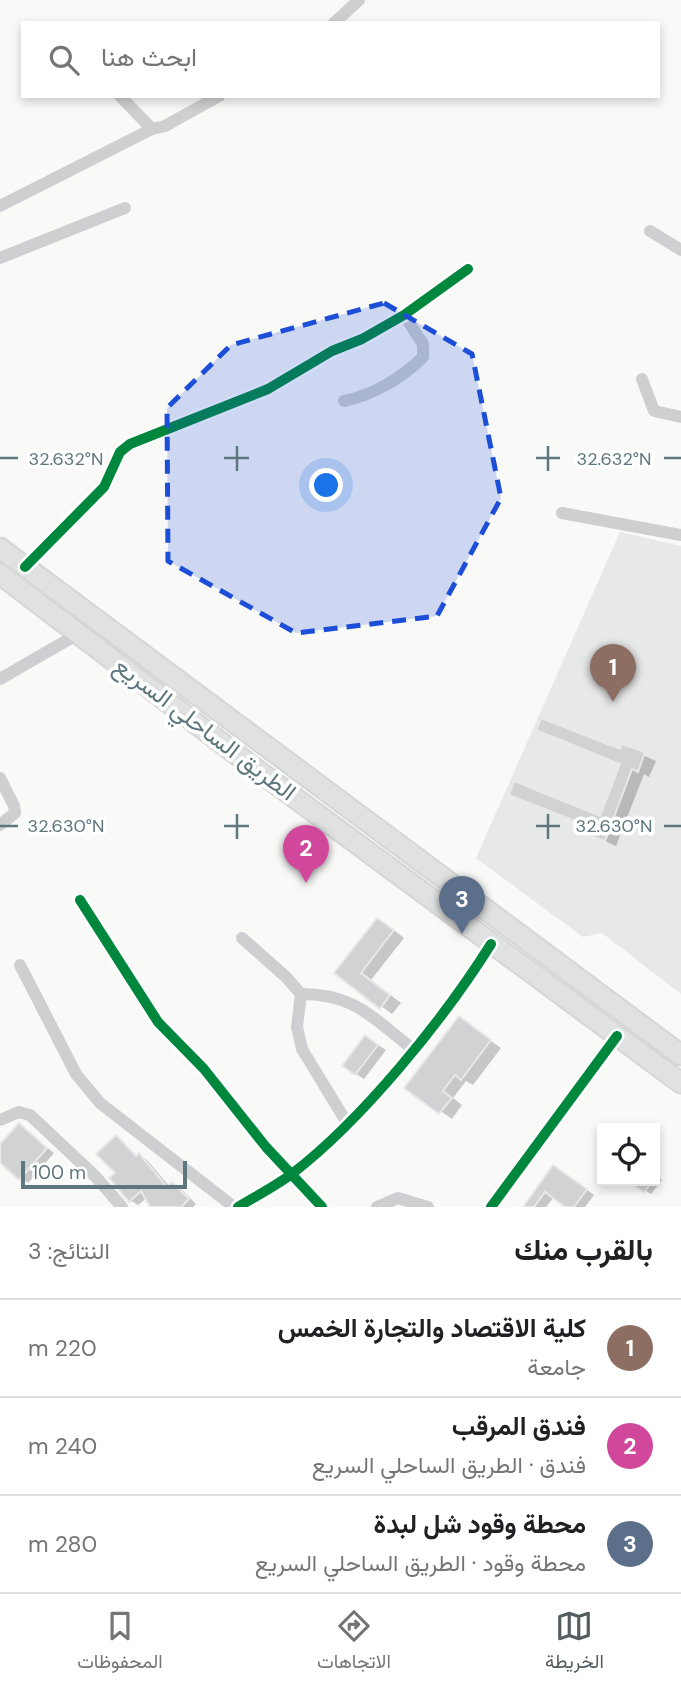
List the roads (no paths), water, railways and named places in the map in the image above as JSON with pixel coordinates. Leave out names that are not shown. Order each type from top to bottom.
[{"type":"highway","name":"الطريق الساحلي السريع","points":[[0,548],[681,1055]]},
{"type":"highway","name":"الطريق الساحلي السريع","points":[[0,574],[491,944],[681,1083]]},
{"type":"street","points":[[336,21],[359,0]]},
{"type":"street","points":[[122,98],[152,129]]},
{"type":"street","points":[[0,206],[152,129],[165,126],[215,98]]},
{"type":"street","points":[[0,258],[125,208]]},
{"type":"street","points":[[650,231],[681,250]]},
{"type":"street","points":[[25,567],[104,487],[120,452],[130,443],[268,389],[332,351],[362,339],[404,315],[468,269]]},
{"type":"street","points":[[344,401],[362,397],[397,378],[423,356],[424,344],[404,315]]},
{"type":"street","points":[[642,380],[654,411],[681,417]]},
{"type":"street","points":[[562,513],[681,535]]},
{"type":"street","points":[[0,679],[78,634]]},
{"type":"street","points":[[0,778],[15,813],[0,825]]},
{"type":"street","points":[[80,900],[158,1022],[204,1069],[266,1147],[322,1207]]},
{"type":"street","points":[[242,938],[286,977],[301,995],[297,1027],[302,1049],[347,1123]]},
{"type":"street","points":[[20,965],[76,1074],[100,1103],[236,1207],[293,1173],[367,1104],[465,986],[491,944]]},
{"type":"street","points":[[301,995],[323,995],[348,1000],[413,1049]]},
{"type":"street","points":[[491,1207],[617,1036]]},
{"type":"street","points":[[0,1120],[19,1112],[30,1115],[95,1176],[122,1207]]},
{"type":"street","points":[[377,1207],[398,1198],[428,1207]]},
{"type":"place","name":"كلية الاقتصاد والتجارة الخمس","points":[[613,702]]},
{"type":"place","name":"فندق المرقب","points":[[306,883]]},
{"type":"place","name":"محطة وقود شل لبدة","points":[[462,934]]}]
